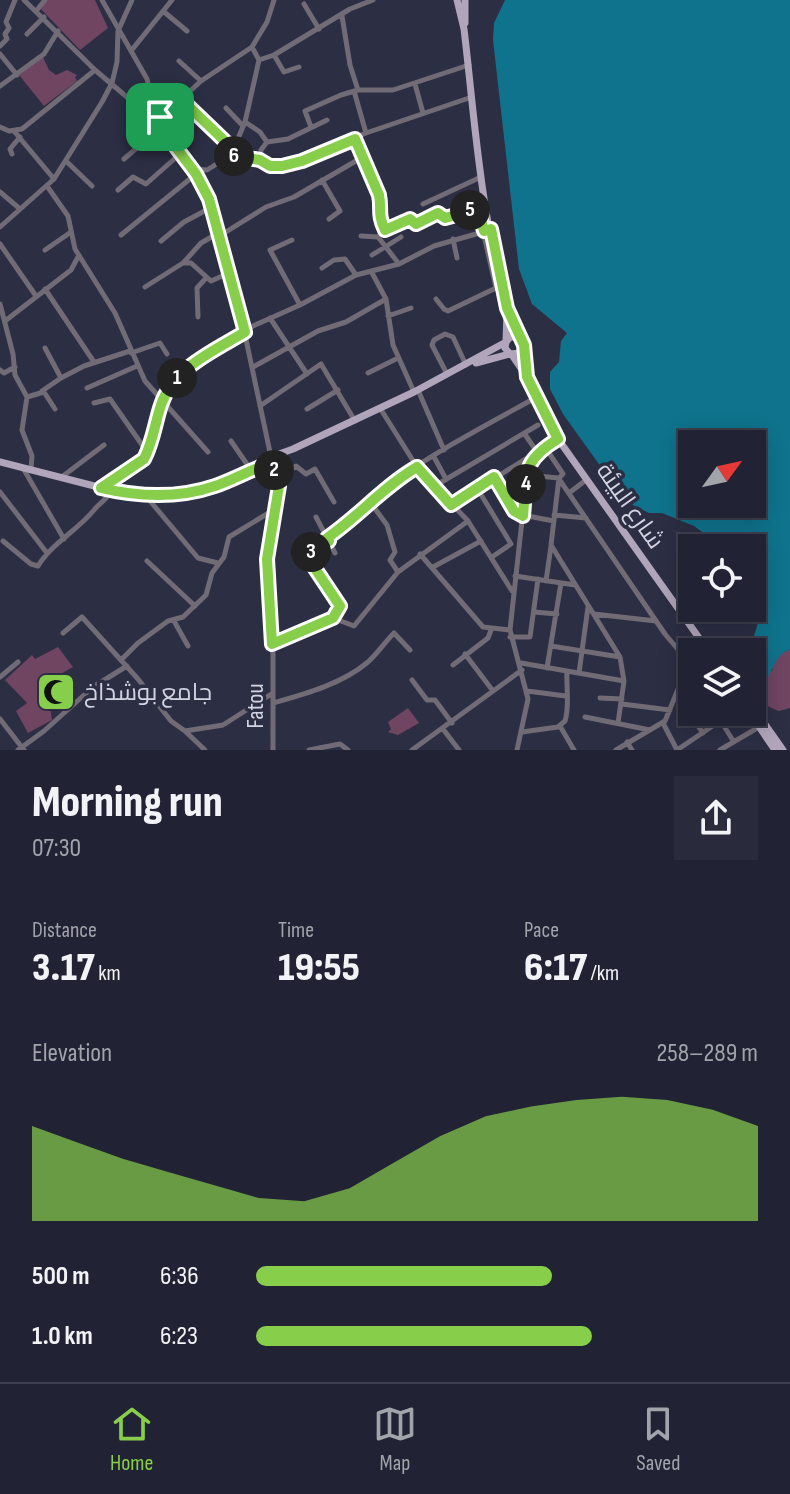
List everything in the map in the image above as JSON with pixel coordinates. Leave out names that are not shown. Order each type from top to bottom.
[{"type":"main road","points":[[457,0],[469,65],[487,230],[499,287],[524,348],[518,355],[466,366]]},
{"type":"main road","points":[[464,29],[465,0]]},
{"type":"main road","points":[[507,308],[505,348],[511,355]]},
{"type":"main road","points":[[0,462],[110,490],[145,495],[194,492],[251,470],[355,421],[466,366],[513,336],[518,337]]},
{"type":"main road","name":"شارع البيئة","points":[[524,348],[527,377]]},
{"type":"main road","name":"شارع البيئة","points":[[511,355],[527,377],[558,439],[698,638]]},
{"type":"main road","points":[[766,726],[783,750]]},
{"type":"main road","points":[[759,727],[775,750]]},
{"type":"street","points":[[0,46],[7,39],[5,34],[9,28],[6,22],[15,0]]},
{"type":"street","points":[[24,0],[95,70],[156,118],[163,116],[201,81],[252,47],[267,22],[274,0]]},
{"type":"street","points":[[37,10],[45,0]]},
{"type":"street","points":[[0,227],[54,179],[112,83],[117,62],[118,31],[132,0]]},
{"type":"street","points":[[131,51],[172,0]]},
{"type":"street","points":[[259,60],[274,55],[350,9],[373,0]]},
{"type":"street","name":"Fatou","points":[[103,2],[150,87],[160,128],[202,182],[220,233],[253,367],[270,461],[278,480],[267,572],[272,644],[273,750]]},
{"type":"street","points":[[304,4],[319,29]]},
{"type":"street","points":[[163,11],[187,31]]},
{"type":"street","points":[[342,16],[366,133]]},
{"type":"street","points":[[27,34],[44,17]]},
{"type":"street","points":[[0,86],[44,54],[58,31]]},
{"type":"street","points":[[121,235],[195,172],[207,170],[232,152],[244,124],[259,60],[252,47]]},
{"type":"street","points":[[0,54],[18,75]]},
{"type":"street","points":[[274,55],[284,72],[299,67]]},
{"type":"street","points":[[179,61],[201,81]]},
{"type":"street","points":[[311,127],[305,111],[356,91],[388,91],[469,65]]},
{"type":"street","points":[[14,131],[27,125],[95,70]]},
{"type":"street","points":[[415,84],[423,113]]},
{"type":"street","points":[[150,87],[181,99],[232,152],[276,167],[292,164],[366,133],[472,97]]},
{"type":"street","points":[[226,108],[244,124],[260,132],[267,142]]},
{"type":"street","points":[[260,160],[261,150],[267,142],[288,139],[327,120]]},
{"type":"street","points":[[0,127],[14,131],[54,179]]},
{"type":"street","points":[[124,159],[160,128]]},
{"type":"street","points":[[12,154],[10,148],[20,137]]},
{"type":"street","points":[[355,139],[379,195],[378,213],[385,230]]},
{"type":"street","points":[[118,190],[133,177],[146,184],[181,153]]},
{"type":"street","points":[[145,287],[183,263],[201,243],[273,203],[294,197],[361,158]]},
{"type":"street","points":[[66,161],[92,186]]},
{"type":"street","points":[[202,182],[207,170]]},
{"type":"street","points":[[423,204],[482,177]]},
{"type":"street","points":[[322,180],[340,211],[329,219]]},
{"type":"street","points":[[47,186],[68,216],[79,256],[115,313],[145,381],[208,452]]},
{"type":"street","points":[[0,192],[20,209]]},
{"type":"street","points":[[161,241],[179,225],[212,207]]},
{"type":"street","points":[[101,488],[142,462],[148,453],[162,402],[172,384],[191,365],[244,331],[356,275],[399,264],[453,239],[487,230],[477,208],[445,218],[438,213],[416,224],[410,219],[385,230],[378,237]]},
{"type":"street","points":[[45,250],[71,232]]},
{"type":"street","points":[[361,236],[378,237],[399,264]]},
{"type":"street","points":[[372,255],[401,237]]},
{"type":"street","points":[[453,239],[457,258]]},
{"type":"street","points":[[292,240],[270,252],[300,305]]},
{"type":"street","points":[[0,244],[36,296]]},
{"type":"street","points":[[5,321],[71,270],[79,256]]},
{"type":"street","points":[[322,268],[334,260],[345,259],[356,275]]},
{"type":"street","points":[[183,263],[191,263],[211,281],[229,273]]},
{"type":"street","points":[[71,270],[87,271]]},
{"type":"street","points":[[371,271],[386,299],[392,342],[398,358],[444,450]]},
{"type":"street","points":[[198,317],[197,288],[206,278]]},
{"type":"street","points":[[436,299],[448,311],[499,287]]},
{"type":"street","points":[[45,289],[94,362]]},
{"type":"street","points":[[253,367],[318,331],[346,322],[386,299]]},
{"type":"street","points":[[0,304],[18,384],[27,397],[22,430],[31,451],[27,468],[64,540]]},
{"type":"street","points":[[388,316],[411,308]]},
{"type":"street","points":[[270,318],[307,374]]},
{"type":"street","points":[[447,375],[432,345],[434,340],[445,334],[453,337],[466,366]]},
{"type":"street","points":[[27,397],[94,362],[160,343],[167,354]]},
{"type":"street","points":[[45,348],[61,378]]},
{"type":"street","points":[[368,373],[398,358]]},
{"type":"street","points":[[260,406],[323,365],[355,421]]},
{"type":"street","points":[[87,388],[137,366]]},
{"type":"street","points":[[0,370],[4,373],[15,367]]},
{"type":"street","points":[[307,409],[338,390]]},
{"type":"street","points":[[41,392],[46,394],[55,409]]},
{"type":"street","points":[[272,644],[333,618],[340,606],[307,556],[390,483],[537,397]]},
{"type":"street","points":[[94,403],[110,399],[148,453]]},
{"type":"street","points":[[380,408],[417,467],[468,521],[514,594]]},
{"type":"street","points":[[433,487],[538,425]]},
{"type":"street","points":[[524,433],[537,452]]},
{"type":"street","points":[[451,505],[558,439]]},
{"type":"street","points":[[231,441],[251,470]]},
{"type":"street","points":[[63,476],[104,445]]},
{"type":"street","points":[[545,447],[563,474],[559,478],[546,581]]},
{"type":"street","points":[[517,750],[527,707],[527,691],[510,634],[527,475],[529,463],[537,452]]},
{"type":"street","points":[[434,457],[446,479]]},
{"type":"street","points":[[278,480],[296,466],[306,474],[315,469],[334,502]]},
{"type":"street","points":[[527,475],[559,478]]},
{"type":"street","points":[[494,477],[514,511],[523,516],[587,518]]},
{"type":"street","points":[[559,478],[678,649]]},
{"type":"street","points":[[569,493],[586,480]]},
{"type":"street","points":[[477,488],[511,544],[492,557]]},
{"type":"street","points":[[3,541],[31,564],[38,566],[47,553],[90,518],[109,497],[110,490]]},
{"type":"street","points":[[0,492],[47,553]]},
{"type":"street","points":[[145,495],[198,558],[219,563]]},
{"type":"street","points":[[370,502],[392,539],[396,549],[390,560],[398,572]]},
{"type":"street","points":[[121,660],[168,621],[183,617],[195,606],[208,591],[212,573],[225,554],[229,537],[276,509]]},
{"type":"street","points":[[316,517],[335,553]]},
{"type":"street","points":[[333,618],[354,626],[398,572],[468,521]]},
{"type":"street","points":[[433,567],[481,541]]},
{"type":"street","points":[[551,545],[620,657],[624,681],[618,723]]},
{"type":"street","points":[[420,554],[479,623],[491,630],[530,638],[538,579]]},
{"type":"street","points":[[147,561],[195,606]]},
{"type":"street","points":[[497,565],[516,568]]},
{"type":"street","points":[[515,576],[575,585]]},
{"type":"street","points":[[547,668],[561,583]]},
{"type":"street","points":[[579,673],[589,606]]},
{"type":"street","points":[[533,612],[557,614]]},
{"type":"street","points":[[594,614],[657,621]]},
{"type":"street","points":[[63,633],[82,617],[171,721],[205,750]]},
{"type":"street","points":[[174,621],[188,646]]},
{"type":"street","points":[[453,665],[488,638],[491,630]]},
{"type":"street","points":[[273,703],[325,686],[356,671],[394,633],[410,650]]},
{"type":"street","points":[[551,646],[620,657]]},
{"type":"street","points":[[465,654],[493,691]]},
{"type":"street","points":[[0,677],[18,662]]},
{"type":"street","points":[[520,662],[624,681]]},
{"type":"street","points":[[0,719],[21,749],[93,687],[127,666]]},
{"type":"street","points":[[412,750],[522,670]]},
{"type":"street","points":[[522,732],[560,726],[567,716],[567,671]]},
{"type":"street","points":[[412,680],[427,700],[435,700],[452,723]]},
{"type":"street","points":[[616,750],[663,723],[678,688]]},
{"type":"street","points":[[527,691],[566,696]]},
{"type":"street","points":[[185,731],[223,725],[273,693]]},
{"type":"street","points":[[676,694],[703,733]]},
{"type":"street","points":[[600,698],[670,710]]},
{"type":"street","points":[[585,717],[650,730]]},
{"type":"street","points":[[663,723],[677,750],[713,726]]},
{"type":"street","points":[[560,726],[574,750]]},
{"type":"street","points":[[723,726],[734,742]]},
{"type":"street","points":[[720,750],[759,727]]},
{"type":"street","points":[[443,729],[459,750]]},
{"type":"street","points":[[196,742],[199,730]]},
{"type":"street","points":[[627,742],[632,750]]},
{"type":"street","points":[[309,750],[326,744],[340,744],[348,750]]},
{"type":"shaded area","points":[[46,0],[95,0],[108,28],[80,50],[41,9]]},
{"type":"shaded area","points":[[43,57],[49,70],[56,75],[67,70],[77,75],[77,81],[44,106],[19,75]]},
{"type":"shaded area","points":[[58,647],[73,667],[55,677],[43,693],[52,720],[28,733],[16,711],[27,703],[5,680],[32,655],[35,659]]},
{"type":"shaded area","points":[[790,649],[790,708],[779,711],[766,704],[766,671],[772,671],[774,663]]},
{"type":"shaded area","points":[[408,708],[419,723],[398,735],[388,732],[391,729],[388,722]]},
{"type":"water","points":[[505,0],[790,0],[790,649],[779,657],[768,677],[766,638],[753,638],[758,622],[766,622],[766,534],[705,534],[662,513],[649,513],[633,505],[621,495],[563,414],[550,389],[550,372],[559,362],[561,341],[567,333],[532,304],[519,269],[493,40],[494,23]]},
{"type":"place","name":"جامع بوشذاخ","points":[[56,692]]},
{"type":"route","points":[[181,99],[232,148],[231,155],[260,160],[276,167],[302,161],[355,139],[379,195],[378,213],[385,230],[410,219],[416,224],[438,213],[445,218],[477,208],[479,210],[484,231],[491,229],[507,308],[524,345],[527,377],[558,439],[537,452],[529,463],[523,516],[514,511],[494,477],[451,505],[417,467],[390,483],[351,521],[327,538],[329,541],[308,554],[340,606],[338,612],[333,618],[272,644],[267,559],[279,486],[272,467],[268,464],[212,487],[177,495],[128,494],[101,488],[144,459],[162,402],[179,376],[191,365],[245,332],[209,199],[202,182],[160,128],[156,118],[160,117],[181,99]]}]
